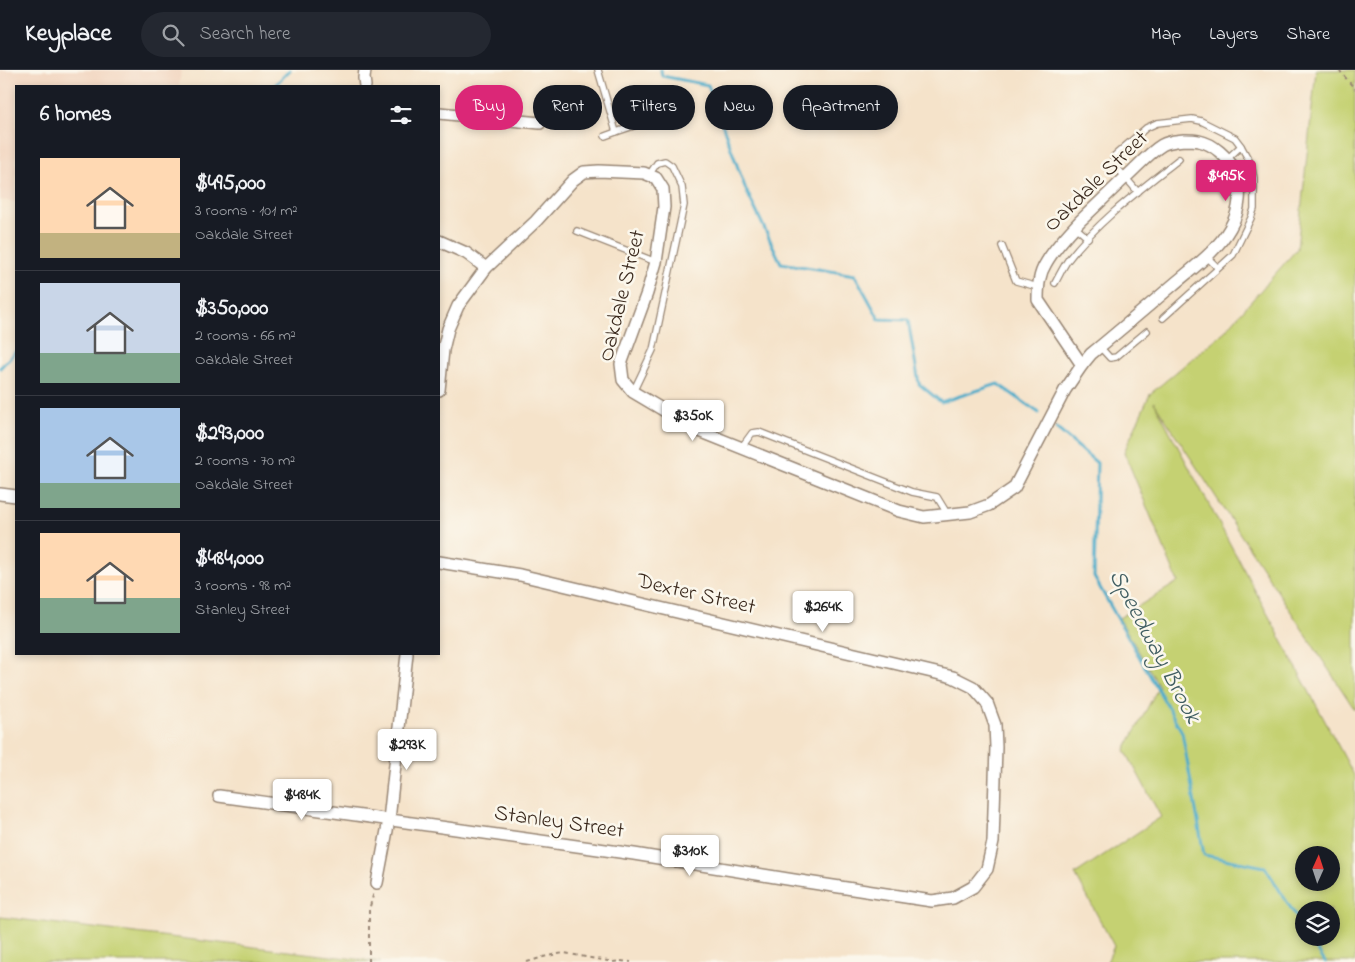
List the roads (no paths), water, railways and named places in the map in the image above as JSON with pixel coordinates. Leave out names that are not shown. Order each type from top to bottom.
[{"type":"street","points":[[365,70],[365,85]]},
{"type":"street","points":[[440,113],[533,122]]},
{"type":"street","name":"Oakdale Street","points":[[649,175],[656,178],[663,189],[664,207],[656,262],[621,364],[623,380],[633,392],[697,430],[899,512],[924,517],[970,512],[989,505],[1014,488],[1065,390],[1091,354],[1206,256],[1219,244],[1230,228],[1237,212],[1240,195],[1237,176],[1230,162],[1212,146],[1199,141],[1170,141],[1160,147],[1125,178],[1056,248],[1040,276],[1038,288]]},
{"type":"street","points":[[440,380],[443,350],[448,329],[458,306],[486,268],[536,221],[573,180],[584,172],[599,170],[649,175]]},
{"type":"street","points":[[440,241],[466,253],[486,268]]},
{"type":"street","points":[[1038,288],[1038,300],[1082,365]]},
{"type":"street","points":[[0,494],[15,496]]},
{"type":"street","name":"Dexter Street","points":[[440,562],[520,575],[594,592],[953,677],[973,687],[987,703],[995,725],[996,747],[994,842],[987,869],[976,882]]},
{"type":"street","points":[[377,883],[389,820],[407,655]]},
{"type":"street","name":"Stanley Street","points":[[219,796],[625,853],[932,901],[953,898],[973,887],[976,882]]},
{"type":"lane","points":[[598,70],[616,132]]},
{"type":"lane","points":[[1138,192],[1113,163],[1114,156],[1146,128],[1157,123],[1192,119],[1201,121],[1235,138],[1242,146],[1251,164],[1254,178],[1254,209],[1233,255],[1163,318]]},
{"type":"lane","points":[[605,136],[622,130]]},
{"type":"lane","points":[[1227,159],[1242,146]]},
{"type":"lane","points":[[1055,283],[1067,261],[1116,210],[1179,159]]},
{"type":"lane","points":[[633,392],[653,350],[684,205],[682,187],[672,166],[666,161],[657,163],[649,175]]},
{"type":"lane","points":[[1075,227],[1088,238]]},
{"type":"lane","points":[[577,231],[656,262]]},
{"type":"lane","points":[[1002,246],[1016,281],[1038,288]]},
{"type":"lane","points":[[658,249],[674,253]]},
{"type":"lane","points":[[1206,256],[1218,268]]},
{"type":"lane","points":[[1100,347],[1110,358],[1116,357],[1147,331]]},
{"type":"lane","points":[[741,448],[752,433],[759,432],[912,492],[937,496],[948,515]]},
{"type":"waterway","name":"Speedway Brook","points":[[275,85],[290,70]]},
{"type":"waterway","name":"Speedway Brook","points":[[661,70],[662,76],[708,85],[746,190],[781,263],[855,275],[879,319],[908,320],[919,384],[941,402],[998,384],[1039,413]]},
{"type":"waterway","name":"Speedway Brook","points":[[0,368],[15,352]]},
{"type":"waterway","name":"Speedway Brook","points":[[1056,428],[1097,463],[1094,577],[1182,732],[1204,855],[1265,867],[1295,915]]},
{"type":"waterway","name":"Speedway Brook","points":[[1314,946],[1325,962]]}]
